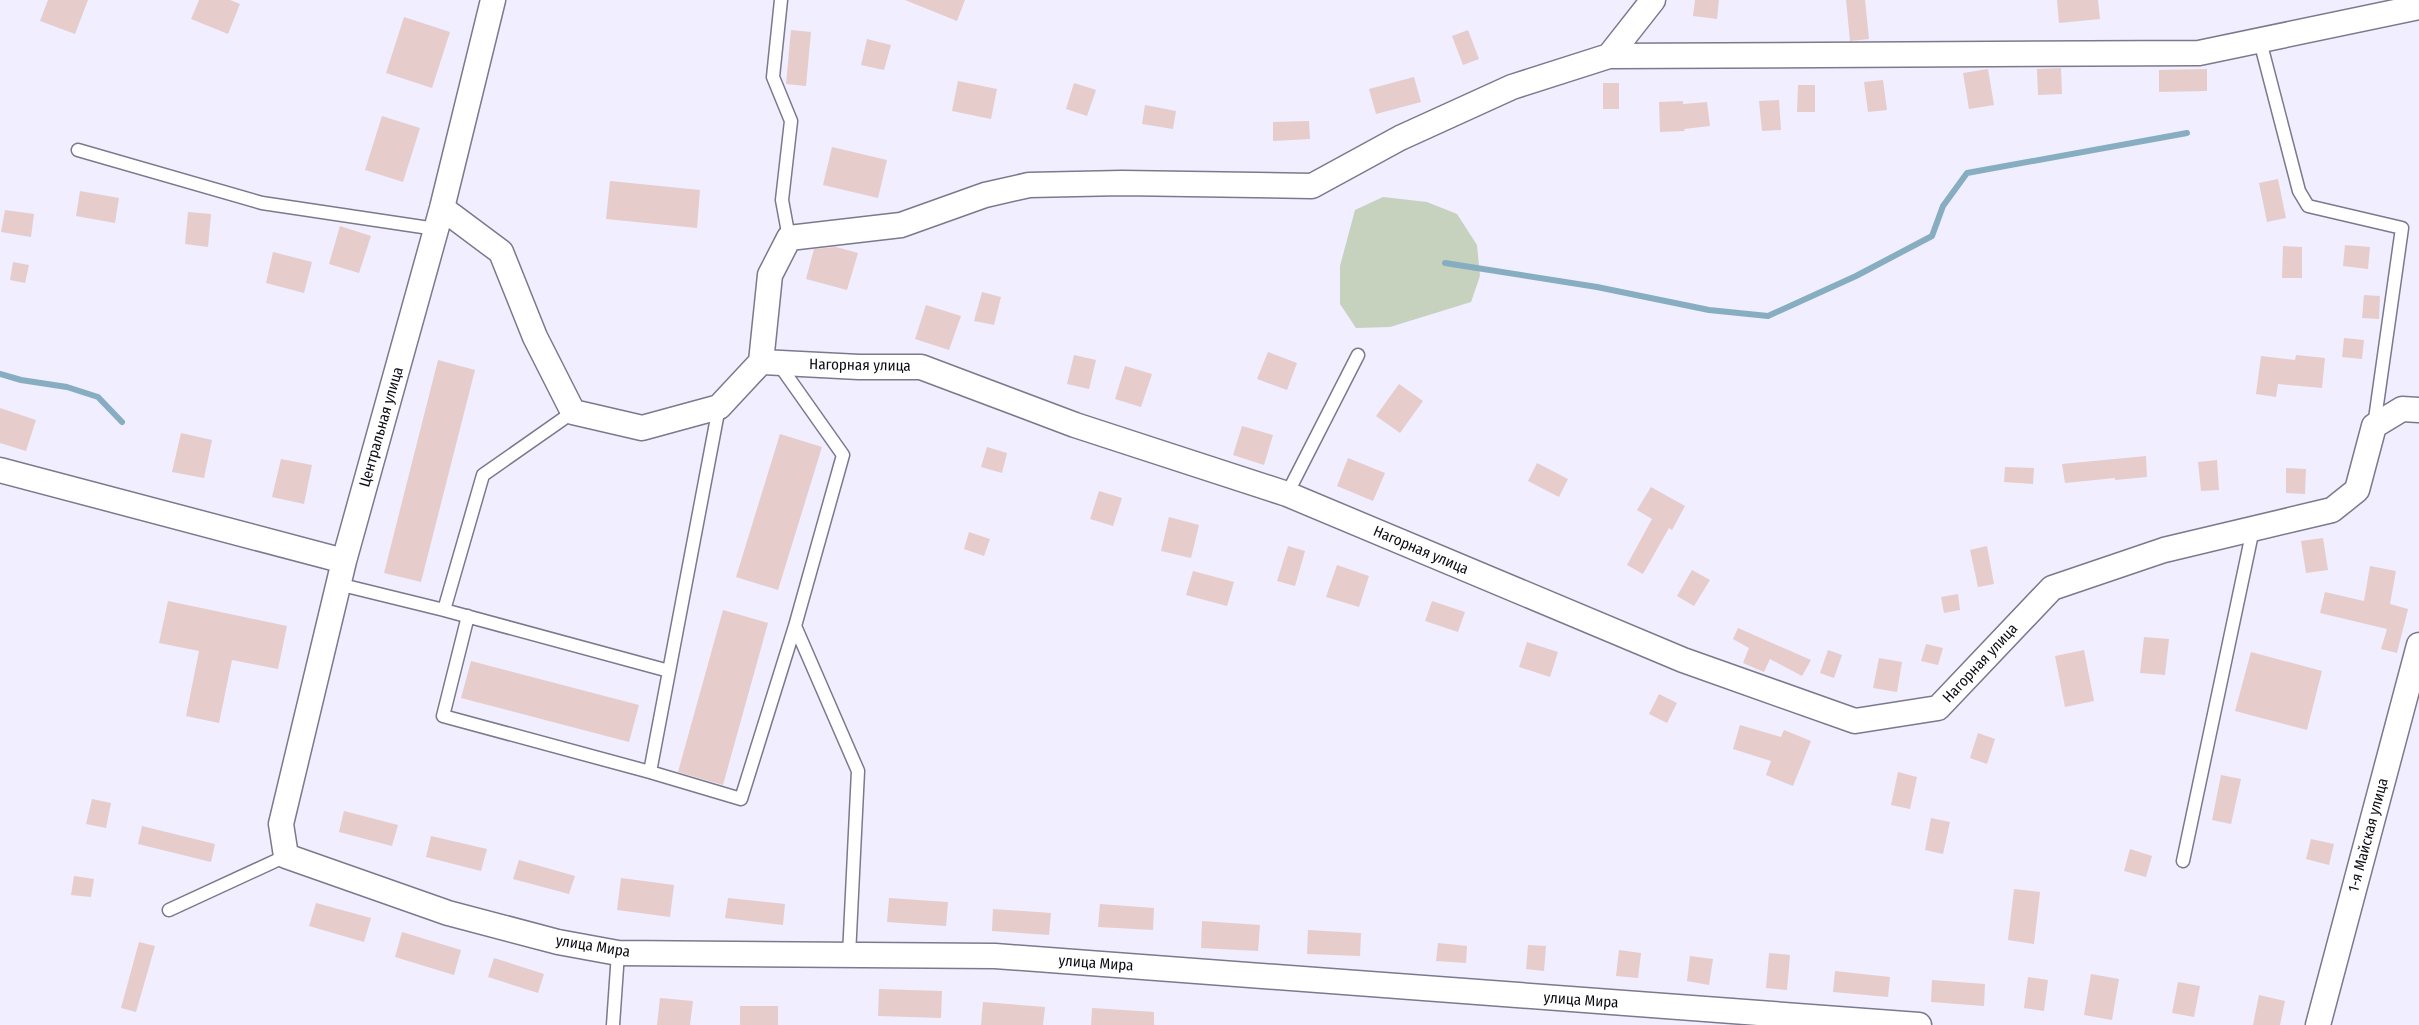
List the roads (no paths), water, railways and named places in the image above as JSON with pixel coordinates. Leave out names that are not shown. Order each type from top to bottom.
[{"type":"street","name":"Центральная улица","points":[[286,855],[281,825],[338,584],[439,218],[494,0]]},
{"type":"street","points":[[1609,56],[1653,0]]},
{"type":"street","points":[[439,218],[501,252],[535,337],[573,412],[642,428],[719,407],[770,362],[770,275],[789,238],[901,225],[985,195],[1029,185],[1122,183],[1312,186],[1400,138],[1512,87],[1609,56],[2199,53],[2419,7]]},
{"type":"street","name":"Нагорная улица","points":[[770,362],[859,367],[921,367],[1075,426],[1287,494],[1683,660],[1855,721],[1938,708],[2052,588],[2164,550],[2332,510],[2357,489],[2374,426]]},
{"type":"street","points":[[2374,426],[2402,409],[2419,410]]},
{"type":"street","points":[[0,470],[344,561]]},
{"type":"street","name":"1-я Майская улица","points":[[2318,1025],[2419,645]]},
{"type":"street","name":"улица Мира","points":[[286,855],[448,913],[558,942],[618,953],[995,956],[1918,1025]]},
{"type":"lane","points":[[781,0],[772,77],[791,121],[782,200],[789,238]]},
{"type":"lane","points":[[2260,41],[2299,191],[2308,206],[2402,228],[2374,426]]},
{"type":"lane","points":[[78,150],[262,203],[439,218]]},
{"type":"lane","points":[[1287,494],[1358,355]]},
{"type":"lane","points":[[468,616],[443,716],[741,799],[795,626],[843,455],[770,362]]},
{"type":"lane","points":[[650,772],[719,407]]},
{"type":"lane","points":[[444,610],[483,475],[573,412]]},
{"type":"lane","points":[[2183,861],[2253,529]]},
{"type":"lane","points":[[338,584],[468,616],[669,671]]},
{"type":"lane","points":[[795,626],[858,771],[849,955]]},
{"type":"lane","points":[[169,910],[286,855]]},
{"type":"lane","points":[[613,1025],[618,953]]},
{"type":"waterway","points":[[1445,263],[1597,287],[1709,310],[1768,316],[1856,276],[1932,236],[1943,206],[1967,173],[2187,133]]},
{"type":"waterway","points":[[0,374],[21,380],[67,387],[98,397],[122,422]]}]
